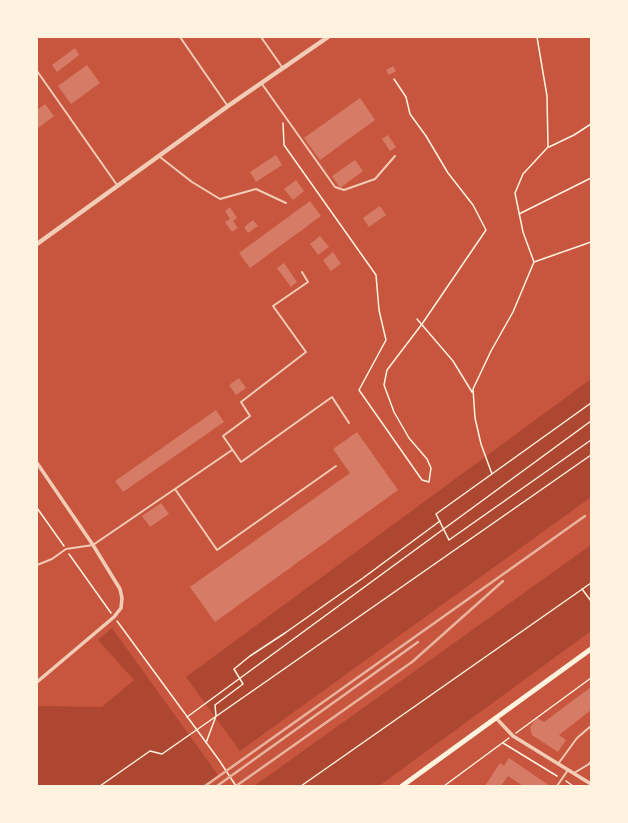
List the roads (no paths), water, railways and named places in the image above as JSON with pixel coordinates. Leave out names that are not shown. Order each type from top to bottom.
[{"type":"main road","points":[[402,786],[591,649]]},
{"type":"street","points":[[37,244],[228,106],[328,37]]},
{"type":"street","points":[[37,463],[93,545],[120,589],[122,598],[121,608],[114,617],[37,682]]},
{"type":"street","points":[[496,718],[512,736],[591,784]]},
{"type":"lane","points":[[180,37],[228,106]]},
{"type":"lane","points":[[261,37],[283,68]]},
{"type":"lane","points":[[37,71],[118,186]]},
{"type":"lane","points":[[262,83],[336,187],[344,190],[375,179],[395,156]]},
{"type":"lane","points":[[159,156],[192,182],[220,198],[256,188],[286,203]]},
{"type":"lane","points":[[302,272],[308,282],[274,306],[306,352],[241,402],[250,416],[223,436],[241,462],[332,398],[348,423]]},
{"type":"lane","points":[[37,565],[52,559],[66,549],[93,545],[232,450]]},
{"type":"lane","points":[[175,489],[217,550],[336,466]]},
{"type":"lane","points":[[558,764],[576,738],[591,726]]},
{"type":"lane","points":[[574,773],[589,764],[591,761]]},
{"type":"lane","points":[[557,786],[568,770]]},
{"type":"railway","points":[[205,786],[585,516]]},
{"type":"railway","points":[[236,786],[412,662],[503,581]]},
{"type":"railway","points":[[217,786],[418,642]]}]
